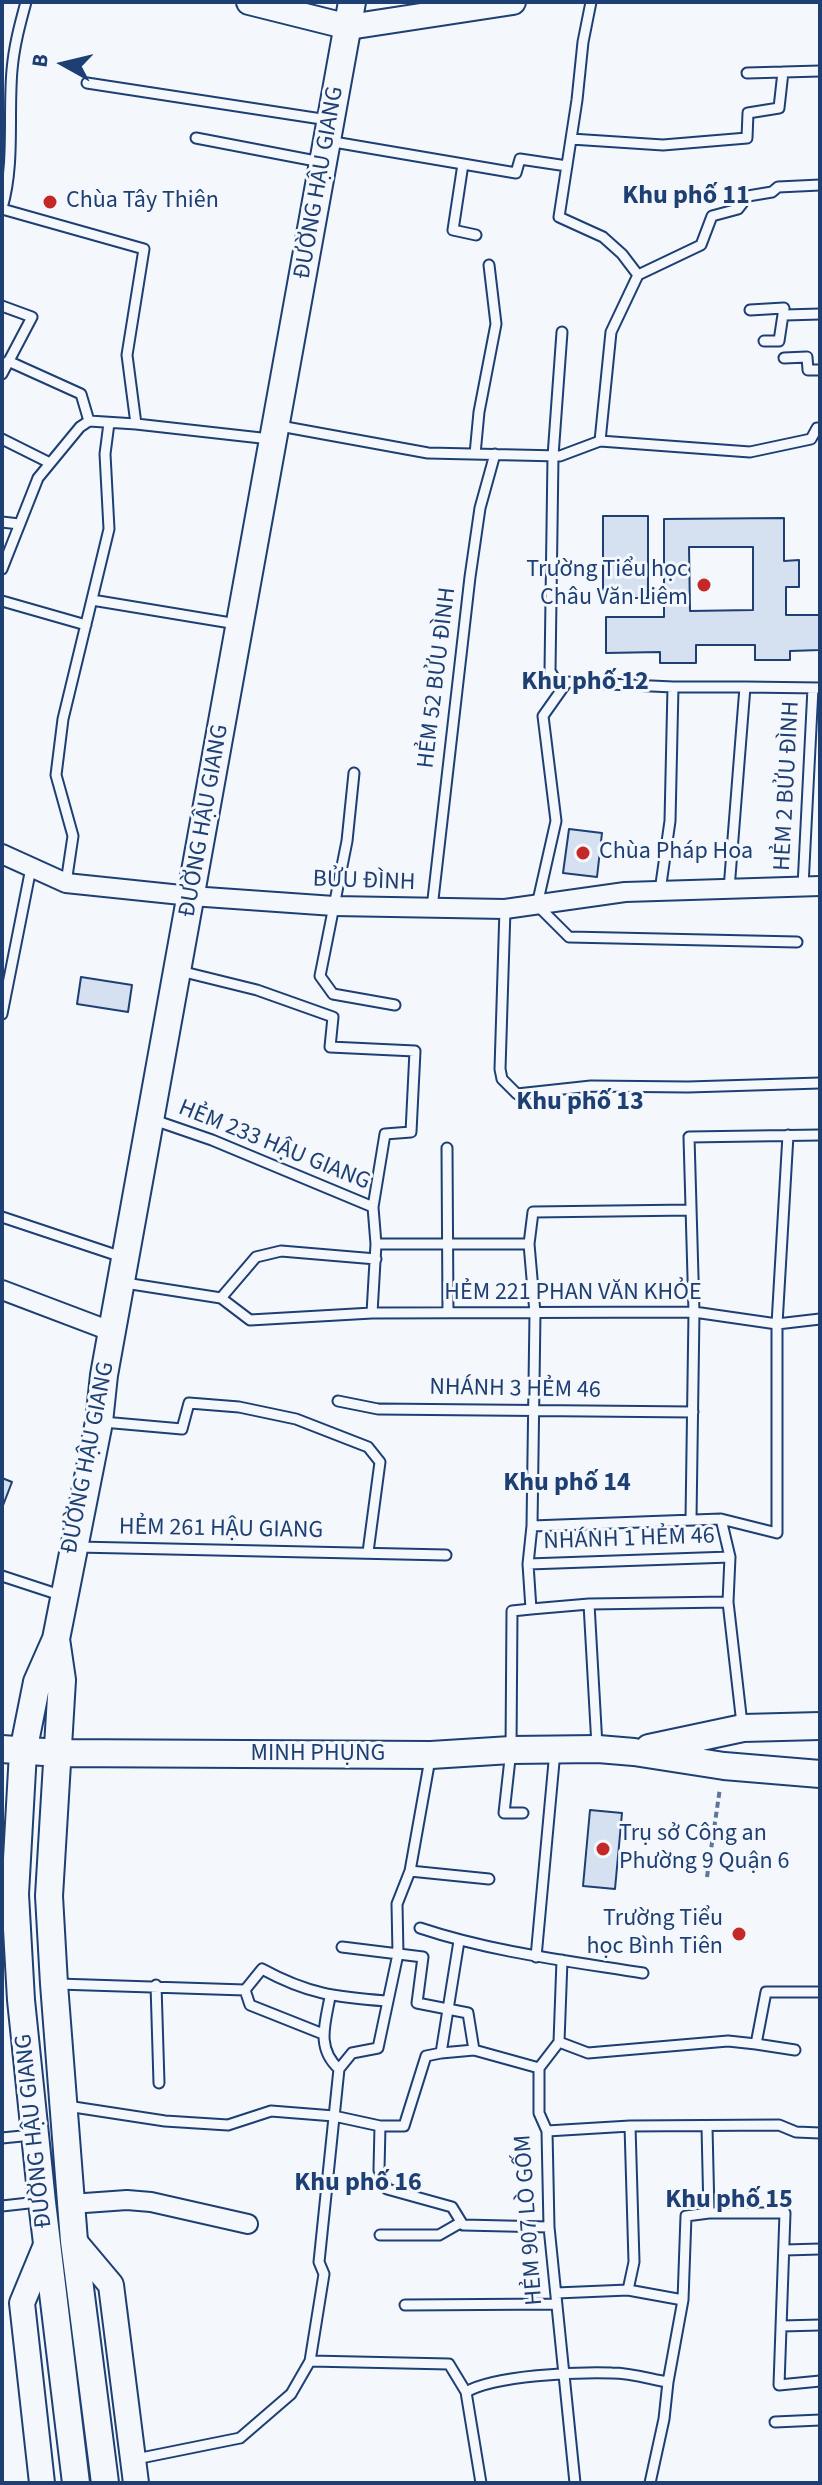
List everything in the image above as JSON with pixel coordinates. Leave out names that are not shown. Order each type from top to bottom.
[{"type":"main road","name":"ĐƯỜNG HẬU GIANG","points":[[76,2483],[46,2245],[21,2000],[15,1894],[13,1751],[56,1639],[99,1422],[104,1375],[350,14]]},
{"type":"main road","name":"ĐƯỜNG HẬU GIANG","points":[[56,1639],[62,1680],[49,1896],[54,1984],[74,2241],[105,2483]]},
{"type":"main road","name":"MINH PHỤNG","points":[[634,1752],[743,1728],[820,1726]]},
{"type":"main road","name":"MINH PHỤNG","points":[[13,1751],[431,1755],[598,1749],[724,1766],[820,1774]]},
{"type":"street","points":[[249,2],[350,14],[513,2]]},
{"type":"street","name":"BỬU ĐÌNH","points":[[2,854],[66,883],[334,906],[505,909],[625,892],[811,886]]},
{"type":"street","points":[[2,1290],[113,1332]]},
{"type":"street","points":[[71,2204],[127,2200],[151,2202],[248,2224]]},
{"type":"street","name":"ĐƯỜNG HẬU GIANG","points":[[74,2241],[111,2285],[134,2471]]},
{"type":"street","name":"ĐƯỜNG HẬU GIANG","points":[[42,2483],[22,2303],[46,2245]]},
{"type":"lane","points":[[26,2],[7,75],[10,134],[6,196],[2,208],[144,249],[127,355],[136,424]]},
{"type":"lane","points":[[591,2],[559,217],[603,237],[622,254],[638,275]]},
{"type":"lane","points":[[747,73],[820,71]]},
{"type":"lane","points":[[571,139],[663,145],[747,138],[748,113],[779,108],[783,72]]},
{"type":"lane","points":[[87,83],[328,141],[516,173],[520,159],[567,166]]},
{"type":"lane","points":[[196,138],[328,141]]},
{"type":"lane","points":[[463,164],[453,230],[476,235]]},
{"type":"lane","points":[[600,441],[611,332],[638,275],[701,245],[712,216],[738,209],[748,196],[772,192],[778,187],[820,185]]},
{"type":"lane","points":[[475,454],[479,412],[496,324],[489,265]]},
{"type":"lane","points":[[2,306],[32,317],[2,374]]},
{"type":"lane","points":[[750,310],[784,308],[779,341],[764,341]]},
{"type":"lane","points":[[785,315],[820,314]]},
{"type":"lane","points":[[561,689],[550,671],[553,456],[562,332]]},
{"type":"lane","points":[[784,358],[807,357],[808,370],[820,370]]},
{"type":"lane","points":[[8,361],[81,394],[89,421]]},
{"type":"lane","points":[[2,569],[38,478],[80,427],[89,421],[275,432],[428,453],[553,456],[600,441],[750,452],[811,439],[820,428]]},
{"type":"lane","points":[[66,883],[73,836],[56,775],[63,719],[109,529],[110,496],[105,454],[109,423]]},
{"type":"lane","points":[[2,439],[50,463]]},
{"type":"lane","name":"HẺM 52 BỬU ĐÌNH","points":[[432,908],[470,577],[480,508],[495,454]]},
{"type":"lane","points":[[2,522],[19,524]]},
{"type":"lane","points":[[92,600],[240,625]]},
{"type":"lane","points":[[2,601],[86,625]]},
{"type":"lane","points":[[797,942],[569,937],[537,905],[556,821],[543,716],[567,682],[673,687],[816,688]]},
{"type":"lane","points":[[660,891],[670,821],[673,687]]},
{"type":"lane","points":[[729,889],[745,687]]},
{"type":"lane","name":"HẺM 2 BỬU ĐÌNH","points":[[811,886],[816,688]]},
{"type":"lane","points":[[354,773],[347,841],[320,976],[333,994],[395,1005]]},
{"type":"lane","points":[[2,1014],[31,868]]},
{"type":"lane","points":[[505,909],[500,1069],[502,1079],[517,1094],[591,1086],[820,1083]]},
{"type":"lane","points":[[177,970],[257,990],[333,1017],[330,1047],[415,1051],[411,1132],[385,1134],[373,1207]]},
{"type":"lane","name":"HẺM 233 HẬU GIANG","points":[[150,1119],[212,1140],[373,1207],[376,1259],[372,1313]]},
{"type":"lane","points":[[532,1526],[721,1519],[777,1533],[777,1324],[788,1135]]},
{"type":"lane","points":[[691,1519],[694,1312],[689,1137],[820,1135]]},
{"type":"lane","points":[[447,1148],[448,1313]]},
{"type":"lane","points":[[531,1609],[528,1564],[532,1526],[535,1313],[529,1244],[533,1212],[691,1210]]},
{"type":"lane","points":[[2,1217],[123,1270],[221,1298],[256,1257],[281,1251],[376,1259]]},
{"type":"lane","points":[[376,1244],[529,1244]]},
{"type":"lane","name":"HẺM 221 PHAN VĂN KHỎE","points":[[221,1298],[250,1320],[372,1313],[694,1312],[777,1324],[820,1319]]},
{"type":"lane","name":"NHÁNH 3 HẺM 46","points":[[338,1401],[378,1409],[693,1412]]},
{"type":"lane","points":[[99,1422],[182,1429],[189,1403],[239,1407],[296,1419],[368,1447],[380,1462],[368,1552]]},
{"type":"lane","points":[[721,1519],[730,1557],[728,1602],[743,1728]]},
{"type":"lane","name":"HẺM 261 HẬU GIANG","points":[[73,1547],[446,1555]]},
{"type":"lane","name":"NHÁNH 1 HẺM 46","points":[[528,1564],[730,1557]]},
{"type":"lane","points":[[2,1576],[64,1596]]},
{"type":"lane","points":[[523,1813],[504,1813],[511,1750],[512,1611],[589,1604],[728,1602]]},
{"type":"lane","points":[[589,1604],[598,1749]]},
{"type":"lane","points":[[536,1957],[555,1751]]},
{"type":"lane","points":[[134,2471],[240,2438],[291,2394],[310,2361],[324,2274],[319,2262],[339,2069],[352,2053],[378,2048],[398,1954],[397,1904],[410,1871],[431,1755]]},
{"type":"lane","points":[[410,1871],[489,1879]]},
{"type":"lane","points":[[420,1928],[459,1941],[536,1957],[643,1973]]},
{"type":"lane","points":[[441,2053],[459,1941]]},
{"type":"lane","points":[[342,1947],[423,1957],[417,2003],[468,2013],[474,2050]]},
{"type":"lane","points":[[64,2106],[165,2121],[228,2125],[271,2111],[334,2116],[380,2126],[404,2126],[426,2056],[474,2050],[539,2068],[559,2042],[562,1960]]},
{"type":"lane","points":[[245,1990],[262,1969],[294,1986],[330,1997],[386,2001]]},
{"type":"lane","points":[[54,1984],[245,1990]]},
{"type":"lane","points":[[156,1985],[159,2083]]},
{"type":"lane","points":[[245,1990],[250,2005],[323,2034]]},
{"type":"lane","points":[[756,2044],[766,1992],[820,1992]]},
{"type":"lane","points":[[330,1997],[323,2034],[328,2059],[339,2069]]},
{"type":"lane","points":[[559,2042],[588,2053],[728,2041],[795,2050]]},
{"type":"lane","name":"HẺM 907 LÒ GỐM","points":[[539,2068],[539,2113],[547,2131],[549,2227],[575,2483]]},
{"type":"lane","points":[[547,2131],[630,2126],[779,2125],[796,2132],[820,2133]]},
{"type":"lane","points":[[380,2126],[379,2170],[387,2189],[452,2207],[463,2225],[549,2227]]},
{"type":"lane","points":[[628,2290],[634,2262],[630,2126]]},
{"type":"lane","points":[[707,2127],[709,2213]]},
{"type":"lane","points":[[2,2138],[35,2135]]},
{"type":"lane","points":[[2,2206],[42,2202]]},
{"type":"lane","points":[[650,2483],[664,2419],[683,2300],[686,2216],[785,2213],[779,2385],[820,2381]]},
{"type":"lane","points":[[380,2235],[439,2235],[460,2223]]},
{"type":"lane","points":[[785,2250],[820,2249]]},
{"type":"lane","points":[[405,2305],[556,2298],[628,2290],[683,2300]]},
{"type":"lane","points":[[782,2326],[820,2325]]},
{"type":"lane","points":[[310,2361],[449,2364],[466,2392],[481,2483]]},
{"type":"lane","points":[[466,2392],[479,2384],[562,2374],[615,2373],[668,2382]]},
{"type":"lane","points":[[775,2422],[820,2420]]},
{"type":"path","points":[[707,1877],[724,1766]]},
{"type":"building","points":[[603,516],[648,516],[648,598],[603,598]]},
{"type":"building","points":[[784,518],[784,561],[799,560],[799,587],[786,587],[786,615],[820,615],[820,650],[790,651],[790,660],[755,660],[755,645],[696,645],[696,663],[660,663],[660,652],[606,653],[606,617],[664,617],[664,519]],"holes":[[[689,547],[753,547],[753,610],[690,611]]]},
{"type":"building","name":"Chùa Pháp Hoa","points":[[569,829],[602,833],[597,877],[563,873]]},
{"type":"building","points":[[81,977],[132,985],[128,1012],[77,1004]]},
{"type":"building","points":[[2,1478],[12,1482],[2,1508]]},
{"type":"building","name":"Trụ sở Công an Phường 9 Quận 6","points":[[590,1810],[622,1813],[615,1889],[583,1886]]},
{"type":"place","name":"Chùa Tây Thiên","points":[[50,202]]},
{"type":"place","name":"Trường Tiểu học Châu Văn Liêm","points":[[704,585]]},
{"type":"place","name":"Chùa Pháp Hoa","points":[[583,853]]},
{"type":"place","name":"Trụ sở Công an Phường 9 Quận 6","points":[[603,1849]]},
{"type":"place","name":"Trường Tiểu học Bình Tiên","points":[[739,1934]]},
{"type":"district","name":"Khu phố 11","points":[[686,197]]},
{"type":"district","name":"Khu phố 12","points":[[585,683]]},
{"type":"district","name":"Khu phố 13","points":[[580,1103]]},
{"type":"district","name":"Khu phố 14","points":[[567,1484]]},
{"type":"district","name":"Khu phố 16","points":[[358,2184]]},
{"type":"district","name":"Khu phố 15","points":[[729,2201]]}]
